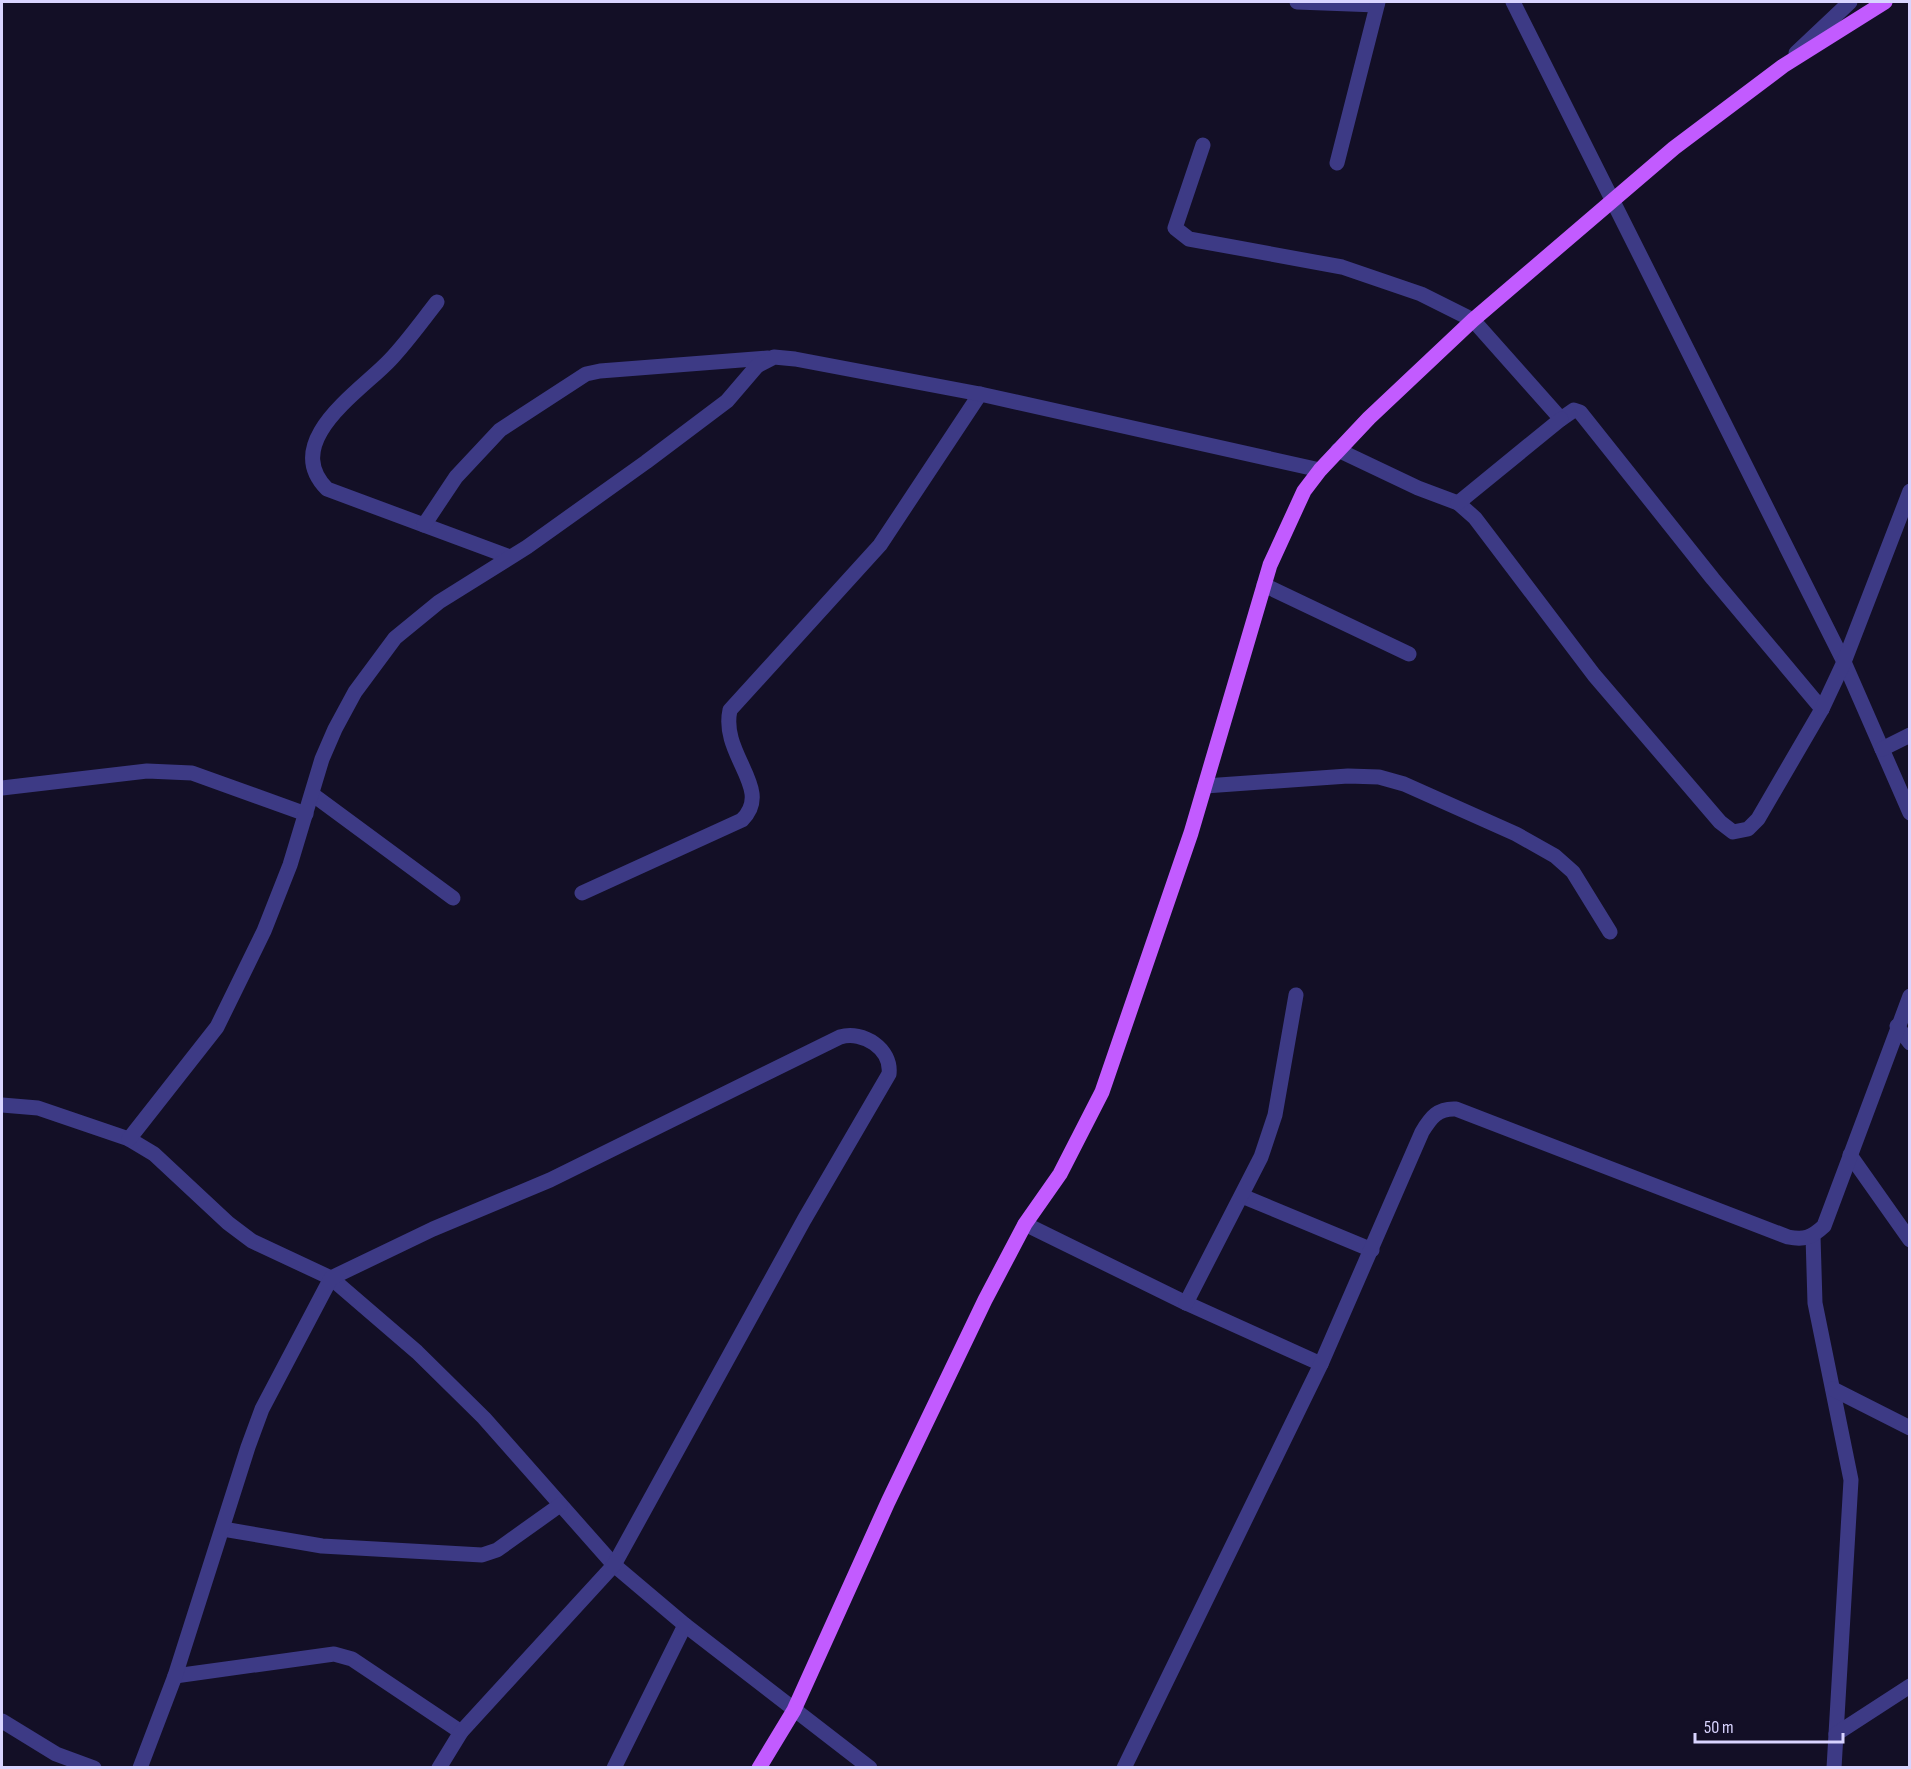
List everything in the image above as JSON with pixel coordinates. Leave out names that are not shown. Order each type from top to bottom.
[{"type":"main road","points":[[759,1767],[794,1710],[888,1502],[1025,1224],[1060,1174],[1102,1092],[1140,988],[1205,786],[1264,585],[1293,510],[1320,470],[1338,450],[1473,320],[1674,148],[1783,66],[1885,2]]},
{"type":"street","points":[[1297,2],[1378,3],[1336,163]]},
{"type":"street","points":[[1513,2],[1844,663],[1910,813]]},
{"type":"street","points":[[1783,66],[1850,2]]},
{"type":"street","points":[[1203,145],[1175,228],[1182,236],[1342,267],[1421,294],[1473,320],[1561,419]]},
{"type":"street","points":[[437,302],[389,361],[333,412],[320,432],[313,456],[314,472],[327,489],[510,557]]},
{"type":"street","points":[[424,525],[456,477],[500,430],[586,374],[774,357],[980,394],[1320,470]]},
{"type":"street","points":[[129,1139],[217,1027],[264,931],[290,865],[334,729],[355,692],[395,638],[439,602],[510,557],[646,462],[727,400],[757,366],[774,357]]},
{"type":"street","points":[[582,893],[742,820],[751,811],[755,801],[753,791],[729,737],[727,725],[730,710],[880,545],[980,394]]},
{"type":"street","points":[[1458,503],[1561,419],[1574,410],[1580,412],[1713,579],[1822,709]]},
{"type":"street","points":[[1338,450],[1418,488],[1458,503],[1475,518],[1594,675],[1720,822],[1732,832],[1748,829],[1758,819],[1822,709],[1844,663],[1910,491]]},
{"type":"street","points":[[1264,585],[1409,654]]},
{"type":"street","points":[[1882,749],[1910,735]]},
{"type":"street","points":[[2,788],[147,771],[192,772],[306,814]]},
{"type":"street","points":[[1205,786],[1348,776],[1379,777],[1404,784],[1516,834],[1555,856],[1573,872],[1610,932]]},
{"type":"street","points":[[312,794],[453,898]]},
{"type":"street","points":[[1186,1303],[1262,1157],[1275,1115],[1296,995]]},
{"type":"street","points":[[1124,1767],[1321,1364],[1422,1132],[1436,1113],[1444,1108],[1456,1109],[1788,1237],[1803,1240],[1813,1236],[1824,1226],[1908,1000]]},
{"type":"street","points":[[1897,1026],[1910,1043]]},
{"type":"street","points":[[140,1767],[175,1676],[262,1409],[331,1278],[433,1229],[570,1170],[840,1037],[855,1035],[887,1054],[890,1063],[889,1074],[804,1220],[614,1565],[461,1732],[440,1767]]},
{"type":"street","points":[[2,1105],[38,1108],[129,1139],[154,1154],[220,1216],[252,1241],[331,1278],[417,1352],[476,1409],[614,1565],[685,1625],[746,1669],[794,1710],[870,1767]]},
{"type":"street","points":[[1850,1155],[1910,1240]]},
{"type":"street","points":[[1242,1196],[1372,1250]]},
{"type":"street","points":[[1025,1224],[1186,1303],[1321,1364]]},
{"type":"street","points":[[1813,1236],[1815,1304],[1851,1480],[1834,1767]]},
{"type":"street","points":[[1833,1389],[1910,1428]]},
{"type":"street","points":[[223,1529],[322,1546],[482,1555],[497,1550],[560,1505]]},
{"type":"street","points":[[614,1767],[685,1625]]},
{"type":"street","points":[[175,1676],[334,1654],[352,1659],[461,1732]]},
{"type":"street","points":[[1836,1734],[1910,1686]]},
{"type":"street","points":[[2,1720],[56,1754],[94,1767]]}]
